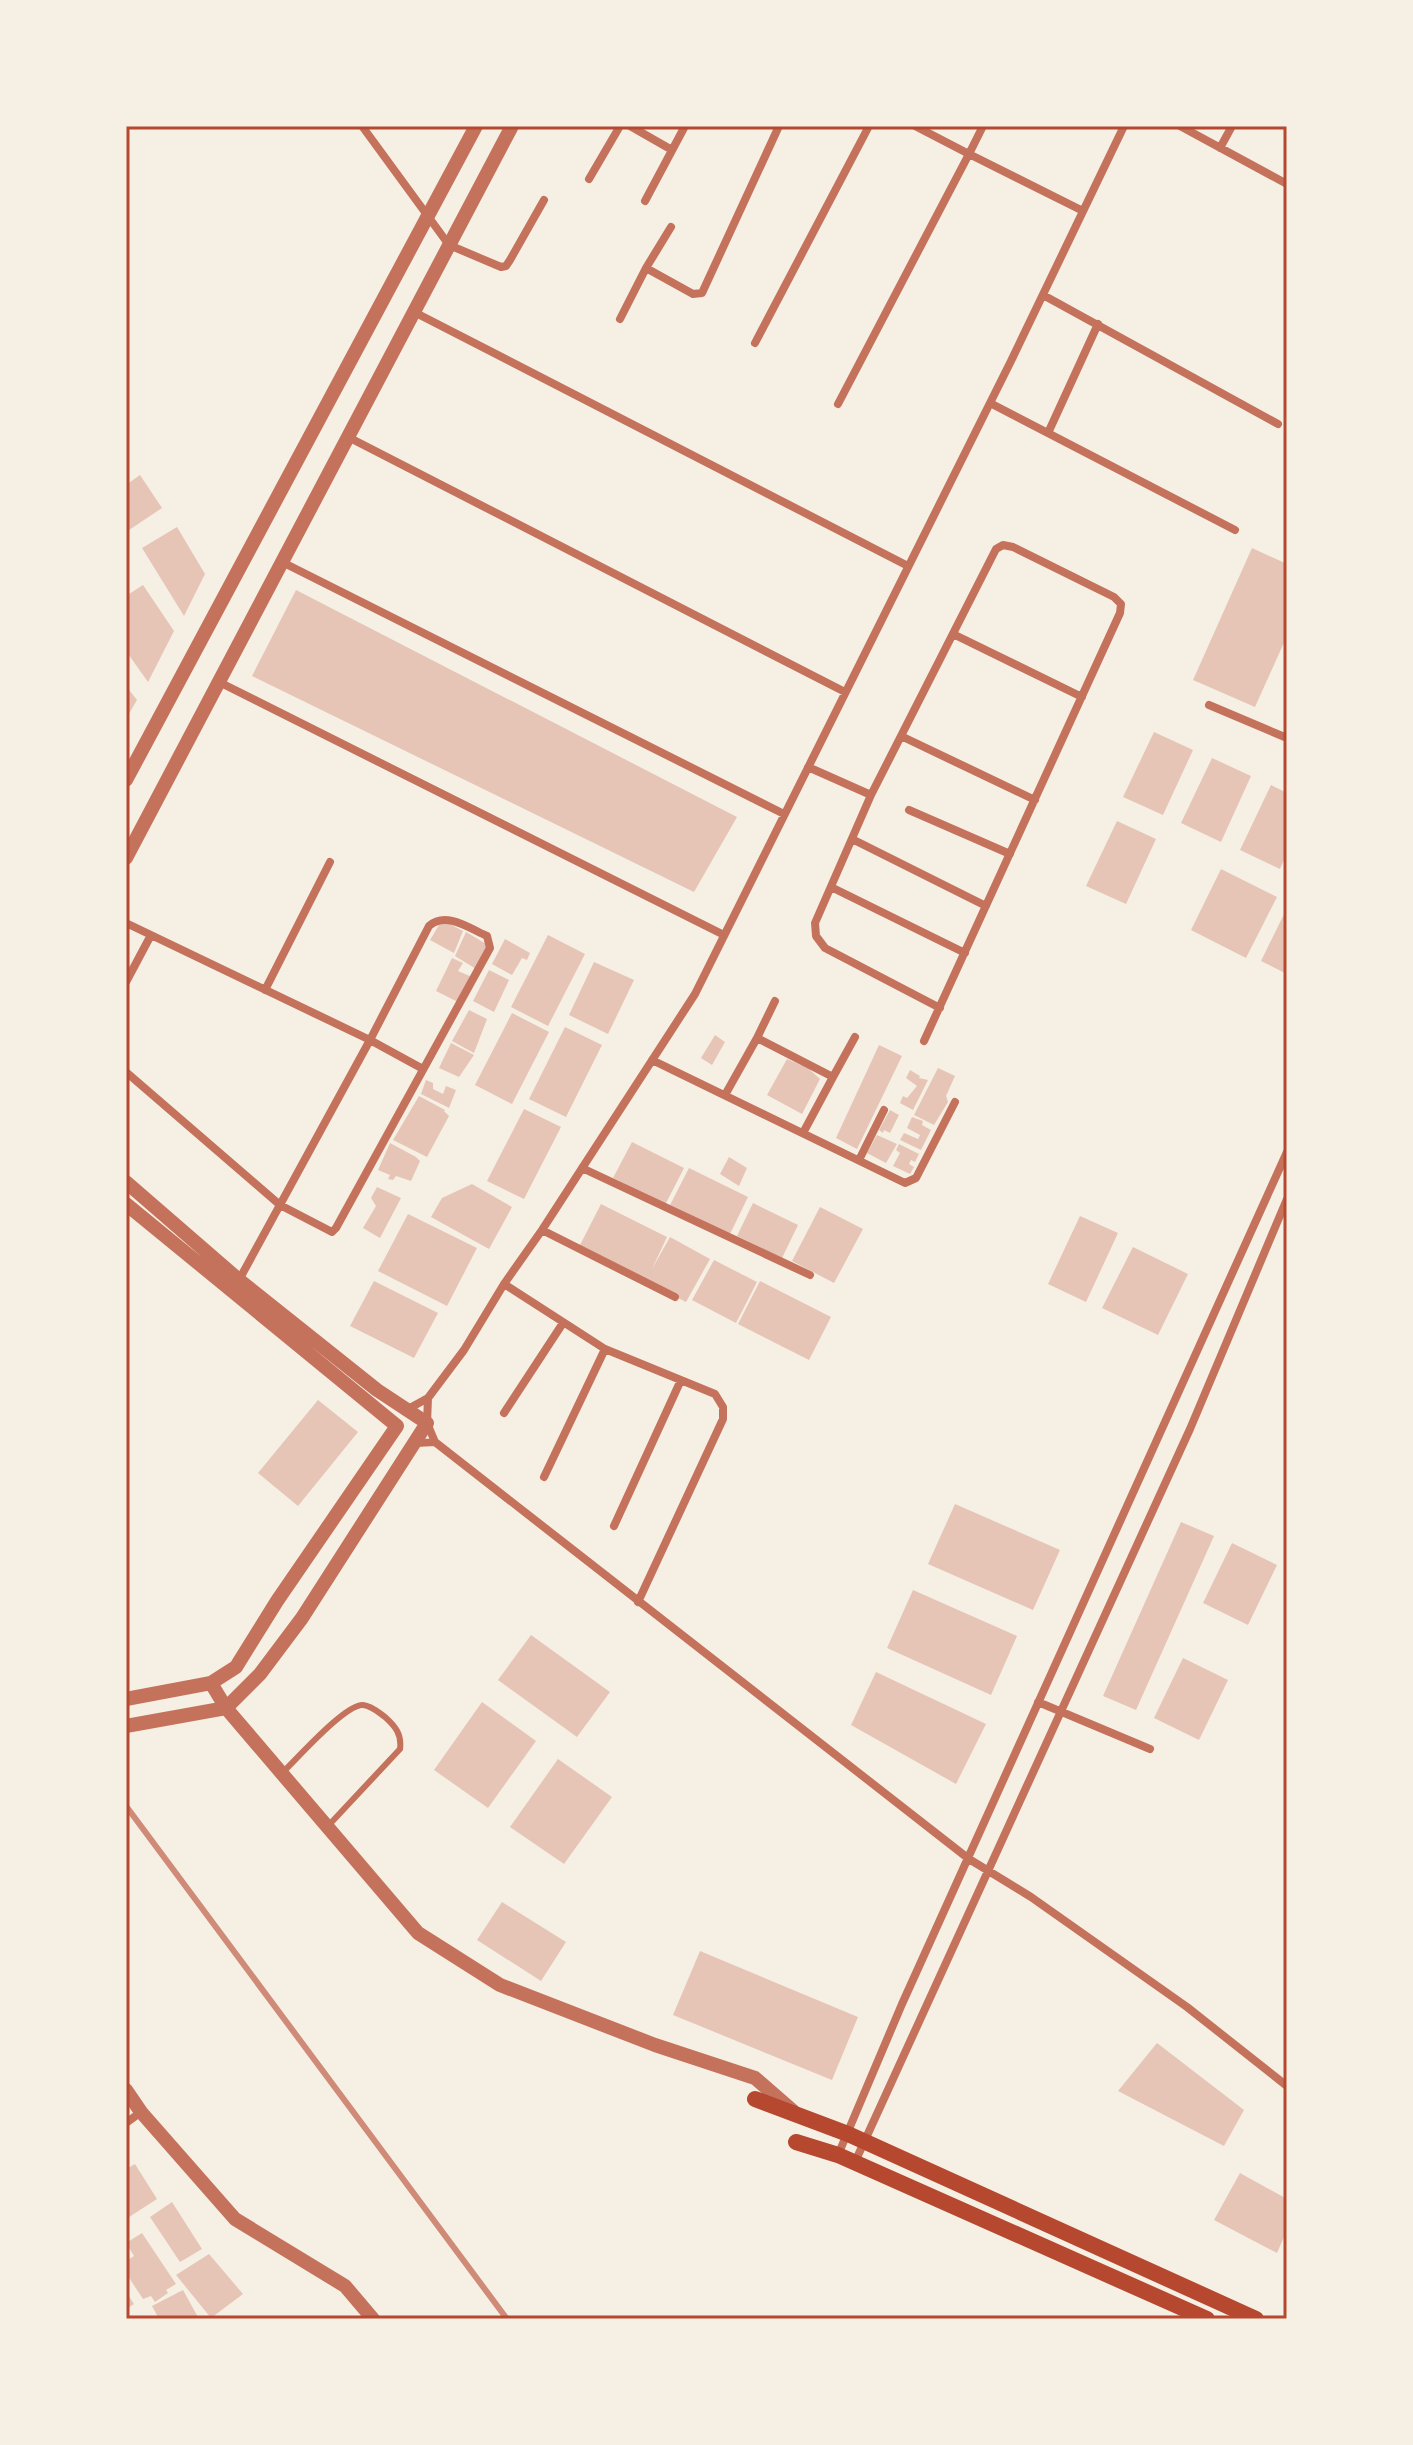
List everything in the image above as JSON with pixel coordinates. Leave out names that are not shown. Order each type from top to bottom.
[{"type":"main road","points":[[755,2099],[848,2134],[1256,2319]]},
{"type":"main road","points":[[796,2142],[855,2162],[1207,2319]]},
{"type":"street","points":[[362,126],[449,245],[501,267],[506,266],[544,200]]},
{"type":"street","points":[[126,780],[476,126]]},
{"type":"street","points":[[126,858],[512,126]]},
{"type":"street","points":[[589,179],[620,126]]},
{"type":"street","points":[[630,126],[672,150]]},
{"type":"street","points":[[645,201],[685,126]]},
{"type":"street","points":[[646,268],[693,294],[702,293],[779,126]]},
{"type":"street","points":[[755,343],[869,126]]},
{"type":"street","points":[[915,126],[1083,211]]},
{"type":"street","points":[[838,404],[983,126]]},
{"type":"street","points":[[126,1699],[211,1683],[236,1667],[277,1601],[408,1409],[428,1398],[464,1350],[695,994],[990,403],[1124,126]]},
{"type":"street","points":[[1180,126],[1287,184]]},
{"type":"street","points":[[1220,148],[1232,126]]},
{"type":"street","points":[[620,319],[671,227]]},
{"type":"street","points":[[1043,295],[1278,424]]},
{"type":"street","points":[[414,312],[908,566]]},
{"type":"street","points":[[1048,433],[1098,324]]},
{"type":"street","points":[[990,403],[1235,530]]},
{"type":"street","points":[[348,437],[845,692]]},
{"type":"street","points":[[924,1041],[940,1008],[1120,613],[1121,604],[1114,597],[1028,554],[1003,545],[996,549],[871,795],[815,923],[816,936],[825,948],[940,1008]]},
{"type":"street","points":[[282,562],[784,814]]},
{"type":"street","points":[[953,634],[1082,697]]},
{"type":"street","points":[[219,682],[724,935]]},
{"type":"street","points":[[1209,705],[1287,738]]},
{"type":"street","points":[[901,736],[1035,800]]},
{"type":"street","points":[[808,767],[871,795]]},
{"type":"street","points":[[909,810],[1010,854]]},
{"type":"street","points":[[852,839],[986,906]]},
{"type":"street","points":[[265,990],[330,862]]},
{"type":"street","points":[[831,887],[965,953]]},
{"type":"street","points":[[126,1072],[280,1205],[332,1232],[490,948],[487,936],[446,918],[436,920],[429,926],[370,1040],[280,1205],[239,1280]]},
{"type":"street","points":[[126,923],[370,1040],[423,1069]]},
{"type":"street","points":[[126,982],[151,935]]},
{"type":"street","points":[[725,1095],[775,1001]]},
{"type":"street","points":[[803,1133],[855,1037]]},
{"type":"street","points":[[757,1038],[833,1077]]},
{"type":"street","points":[[652,1060],[905,1183],[916,1178],[955,1102]]},
{"type":"street","points":[[859,1160],[884,1110]]},
{"type":"street","points":[[838,2155],[902,2004],[1287,1152]]},
{"type":"street","points":[[582,1168],[810,1275]]},
{"type":"street","points":[[126,1182],[239,1280],[377,1390],[427,1423]]},
{"type":"street","points":[[855,2162],[1190,1429],[1287,1199]]},
{"type":"street","points":[[126,1204],[416,1443],[435,1442]]},
{"type":"street","points":[[542,1230],[675,1297]]},
{"type":"street","points":[[504,1284],[605,1349],[715,1394],[723,1407],[723,1419],[638,1602]]},
{"type":"street","points":[[504,1413],[563,1323]]},
{"type":"street","points":[[544,1477],[605,1349]]},
{"type":"street","points":[[614,1526],[681,1380]]},
{"type":"street","points":[[428,1398],[427,1423],[435,1442],[969,1859],[1031,1897],[1187,2007],[1287,2086]]},
{"type":"street","points":[[126,1726],[226,1708],[260,1674],[302,1618],[427,1423]]},
{"type":"street","points":[[211,1683],[226,1708],[418,1933],[500,1985],[655,2045],[755,2078],[797,2115]]},
{"type":"street","points":[[1038,1702],[1150,1749]]},
{"type":"street","points":[[126,2090],[141,2112],[235,2219],[345,2286],[373,2319]]},
{"type":"street","points":[[126,2123],[141,2112]]},
{"type":"lane","points":[[282,1773],[348,1709],[365,1705],[395,1726],[400,1735],[400,1749],[327,1826]]},
{"type":"building","points":[[140,475],[162,508],[126,532],[126,485]]},
{"type":"building","points":[[177,527],[205,574],[184,616],[142,548]]},
{"type":"building","points":[[1252,548],[1287,564],[1287,636],[1255,707],[1193,680]]},
{"type":"building","points":[[143,585],[174,631],[148,682],[126,651],[126,596]]},
{"type":"building","points":[[296,590],[737,817],[694,892],[252,676]]},
{"type":"building","points":[[126,686],[137,700],[126,719]]},
{"type":"building","points":[[1154,732],[1193,750],[1163,815],[1123,797]]},
{"type":"building","points":[[1212,758],[1251,776],[1221,842],[1181,823]]},
{"type":"building","points":[[1271,785],[1287,793],[1287,853],[1280,869],[1240,850]]},
{"type":"building","points":[[1117,821],[1156,839],[1126,904],[1086,886]]},
{"type":"building","points":[[1221,869],[1277,897],[1246,958],[1191,930]]},
{"type":"building","points":[[1287,908],[1287,974],[1261,961]]},
{"type":"building","points":[[442,920],[463,931],[454,953],[430,940]]},
{"type":"building","points":[[466,932],[488,945],[476,969],[455,956]]},
{"type":"building","points":[[548,935],[585,954],[548,1026],[511,1007]]},
{"type":"building","points":[[505,939],[530,953],[527,960],[522,958],[512,975],[492,964]]},
{"type":"building","points":[[452,958],[463,963],[458,971],[472,977],[458,1002],[436,991]]},
{"type":"building","points":[[594,962],[634,980],[608,1034],[569,1015]]},
{"type":"building","points":[[489,970],[509,980],[494,1012],[473,1001]]},
{"type":"building","points":[[469,1010],[487,1019],[474,1053],[452,1041]]},
{"type":"building","points":[[512,1013],[549,1032],[512,1104],[475,1085]]},
{"type":"building","points":[[565,1027],[602,1045],[566,1117],[529,1099]]},
{"type":"building","points":[[715,1035],[725,1042],[712,1065],[701,1058]]},
{"type":"building","points":[[451,1043],[474,1055],[459,1077],[439,1068]]},
{"type":"building","points":[[879,1045],[902,1056],[857,1149],[836,1138]]},
{"type":"building","points":[[787,1059],[808,1068],[820,1079],[802,1114],[767,1095]]},
{"type":"building","points":[[938,1068],[955,1076],[946,1096],[948,1102],[934,1125],[914,1115]]},
{"type":"building","points":[[910,1070],[919,1078],[928,1080],[913,1110],[900,1103],[903,1096],[907,1098],[917,1086],[906,1078]]},
{"type":"building","points":[[426,1080],[433,1083],[433,1089],[443,1094],[446,1086],[456,1090],[449,1108],[421,1094]]},
{"type":"building","points":[[419,1096],[445,1110],[449,1116],[427,1157],[393,1140]]},
{"type":"building","points":[[524,1109],[561,1127],[524,1199],[487,1181]]},
{"type":"building","points":[[890,1110],[899,1115],[890,1133],[884,1130],[883,1133],[879,1130]]},
{"type":"building","points":[[912,1117],[923,1121],[922,1125],[931,1130],[921,1150],[900,1140],[904,1133],[918,1139],[920,1135],[907,1128]]},
{"type":"building","points":[[877,1135],[897,1144],[886,1163],[867,1153]]},
{"type":"building","points":[[632,1142],[684,1168],[665,1205],[613,1178]]},
{"type":"building","points":[[390,1143],[420,1161],[411,1181],[396,1176],[393,1180],[388,1179],[390,1175],[378,1170]]},
{"type":"building","points":[[899,1144],[919,1154],[915,1162],[911,1160],[909,1164],[914,1167],[910,1174],[893,1166],[900,1153],[896,1150]]},
{"type":"building","points":[[729,1157],[747,1168],[739,1186],[720,1174]]},
{"type":"building","points":[[689,1168],[748,1197],[730,1234],[670,1205]]},
{"type":"building","points":[[472,1184],[512,1207],[489,1249],[431,1217],[442,1198]]},
{"type":"building","points":[[377,1187],[401,1198],[380,1238],[363,1228],[376,1206],[371,1198]]},
{"type":"building","points":[[753,1203],[798,1225],[782,1258],[737,1236]]},
{"type":"building","points":[[601,1204],[667,1237],[652,1269],[670,1237],[710,1259],[686,1302],[579,1247]]},
{"type":"building","points":[[820,1207],[863,1229],[834,1283],[792,1261]]},
{"type":"building","points":[[408,1214],[477,1248],[447,1306],[378,1271]]},
{"type":"building","points":[[1080,1216],[1118,1233],[1086,1302],[1048,1284]]},
{"type":"building","points":[[1133,1247],[1188,1274],[1158,1335],[1102,1308]]},
{"type":"building","points":[[714,1260],[757,1282],[736,1323],[692,1300]]},
{"type":"building","points":[[374,1281],[438,1313],[414,1358],[350,1326]]},
{"type":"building","points":[[760,1281],[831,1317],[809,1360],[738,1324]]},
{"type":"building","points":[[318,1400],[358,1432],[298,1506],[258,1473]]},
{"type":"building","points":[[955,1504],[1060,1550],[1033,1610],[928,1564]]},
{"type":"building","points":[[1181,1522],[1214,1536],[1136,1710],[1103,1696]]},
{"type":"building","points":[[1232,1543],[1277,1565],[1248,1625],[1203,1603]]},
{"type":"building","points":[[913,1590],[1017,1636],[991,1695],[887,1648]]},
{"type":"building","points":[[531,1635],[610,1692],[577,1737],[498,1680]]},
{"type":"building","points":[[1183,1658],[1228,1680],[1199,1740],[1154,1718]]},
{"type":"building","points":[[876,1672],[986,1724],[956,1784],[851,1725]]},
{"type":"building","points":[[482,1702],[536,1741],[488,1808],[434,1770]]},
{"type":"building","points":[[558,1759],[612,1797],[564,1864],[510,1827]]},
{"type":"building","points":[[502,1902],[566,1942],[541,1981],[477,1940]]},
{"type":"building","points":[[700,1951],[858,2017],[832,2080],[673,2015]]},
{"type":"building","points":[[1157,2043],[1244,2110],[1224,2146],[1118,2091]]},
{"type":"building","points":[[135,2164],[157,2199],[126,2219],[126,2169]]},
{"type":"building","points":[[1240,2173],[1287,2199],[1287,2230],[1277,2253],[1214,2220]]},
{"type":"building","points":[[172,2202],[202,2249],[180,2262],[150,2217]]},
{"type":"building","points":[[142,2233],[176,2284],[155,2302],[151,2296],[143,2299],[126,2273],[126,2261],[134,2256],[126,2243]]},
{"type":"building","points":[[209,2254],[243,2294],[211,2318],[176,2275]]},
{"type":"building","points":[[183,2290],[199,2319],[159,2319],[152,2306]]},
{"type":"building","points":[[126,2292],[134,2304],[126,2309]]},
{"type":"railway","points":[[126,1806],[507,2319]]}]
